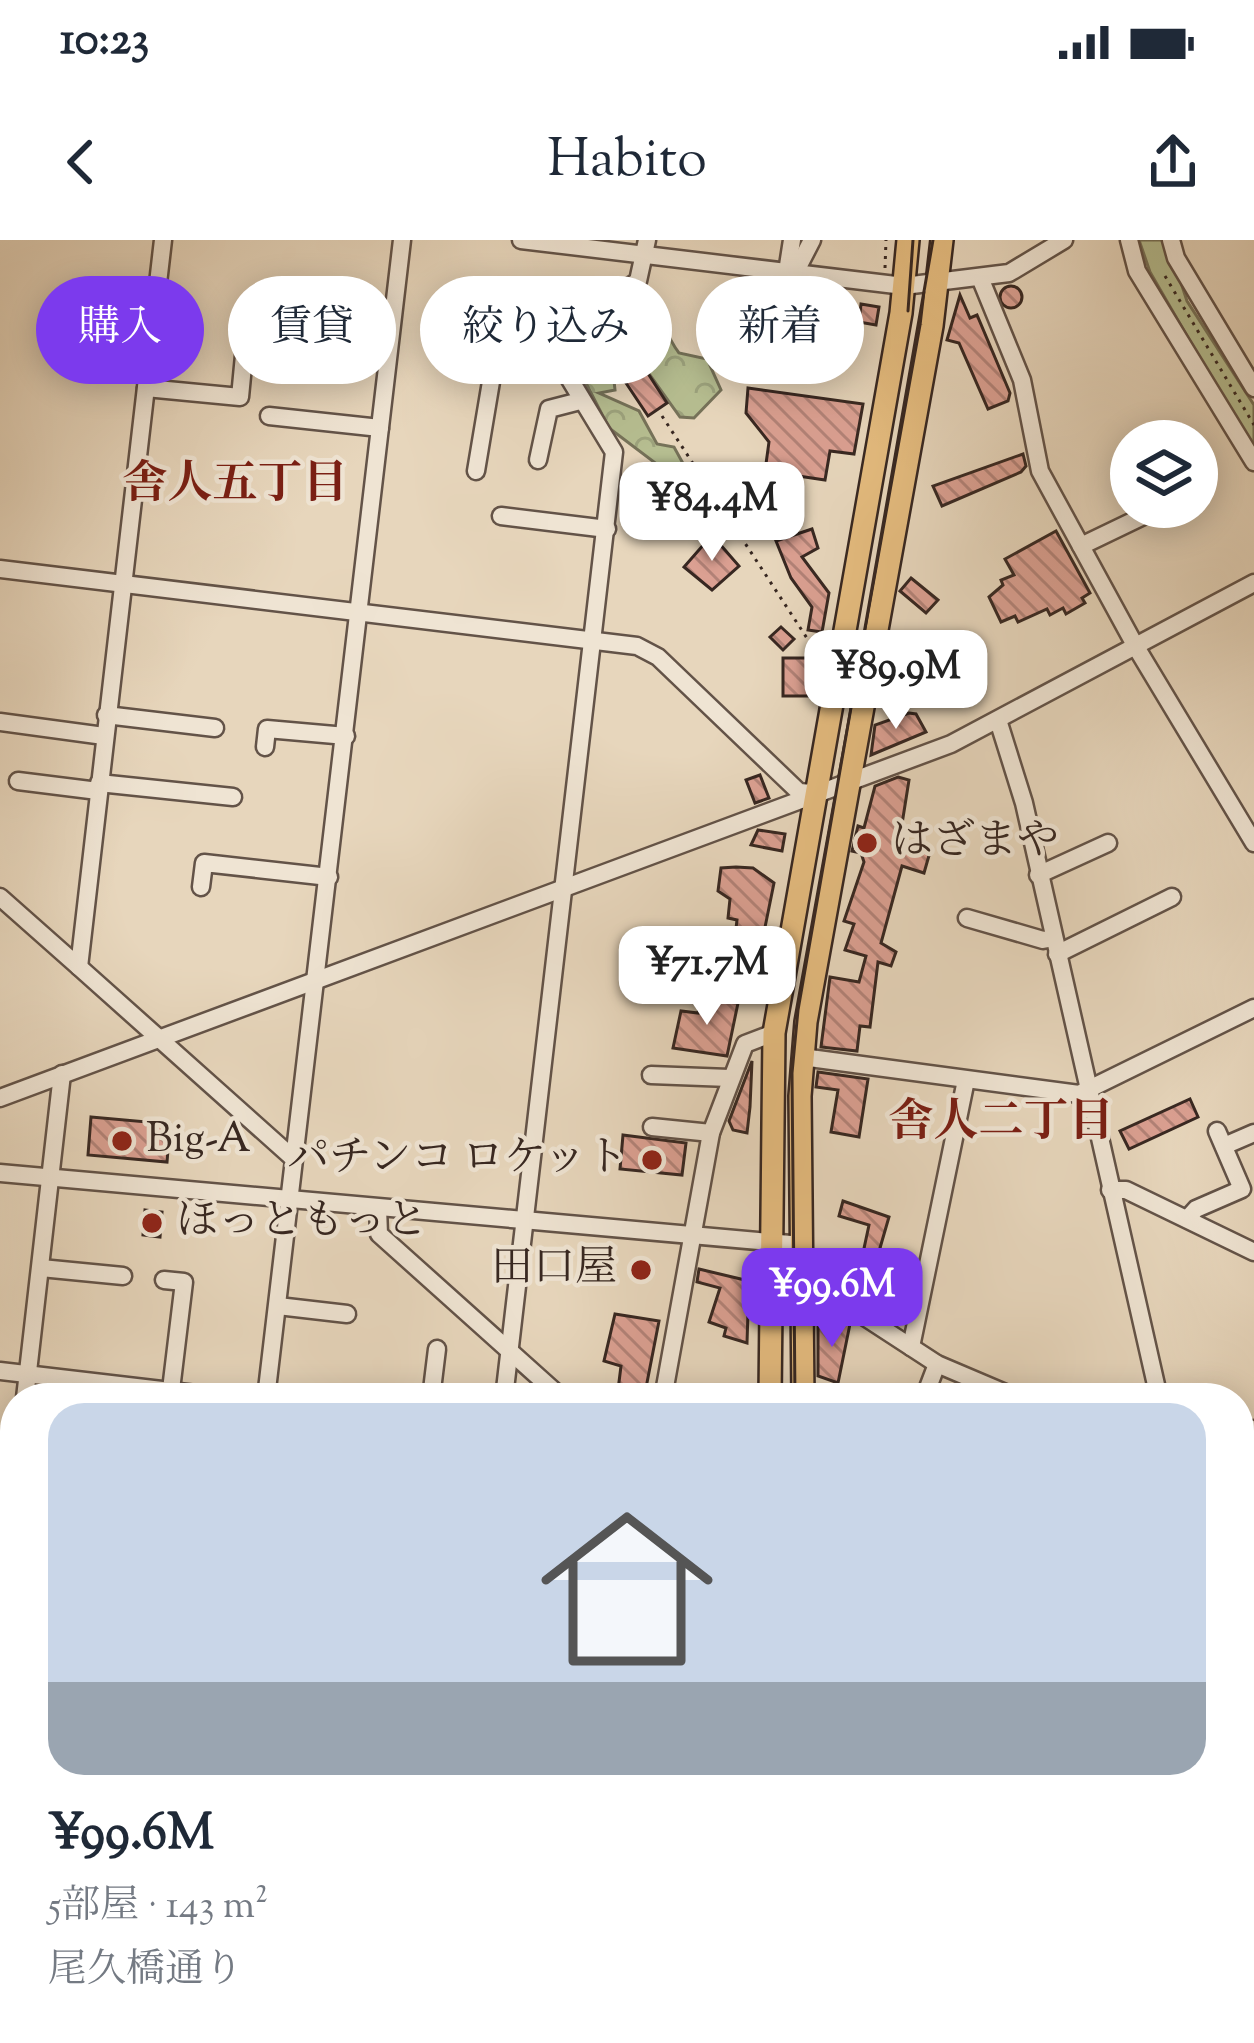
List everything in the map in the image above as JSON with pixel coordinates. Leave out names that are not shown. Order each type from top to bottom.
[{"type":"main road","points":[[770,1383],[774,1033],[904,286],[908,240]]},
{"type":"main road","points":[[803,1383],[802,1057],[942,240]]},
{"type":"street","points":[[79,967],[163,240]]},
{"type":"street","points":[[268,1383],[402,240]]},
{"type":"street","points":[[521,240],[645,247],[791,273],[904,286],[1010,273],[1064,240]]},
{"type":"street","points":[[791,273],[792,240]]},
{"type":"street","points":[[791,273],[812,240]]},
{"type":"street","points":[[1129,240],[1137,271],[1254,462]]},
{"type":"street","points":[[1171,240],[1176,258],[1254,388]]},
{"type":"street","points":[[981,280],[1022,380],[1040,471],[1136,647],[1254,843]]},
{"type":"street","points":[[146,388],[240,398],[241,384]]},
{"type":"street","points":[[476,471],[491,384]]},
{"type":"street","points":[[506,1383],[614,452],[571,384]]},
{"type":"street","points":[[538,460],[549,409],[580,400]]},
{"type":"street","points":[[269,416],[380,428]]},
{"type":"street","points":[[501,516],[607,529]]},
{"type":"street","points":[[1081,546],[1118,528]]},
{"type":"street","points":[[0,569],[651,651],[799,791],[814,793]]},
{"type":"street","points":[[0,1098],[951,744],[1254,584]]},
{"type":"street","points":[[106,715],[215,728]]},
{"type":"street","points":[[998,720],[1024,803],[1155,1383]]},
{"type":"street","points":[[0,722],[104,736]]},
{"type":"street","points":[[265,747],[267,729],[346,736]]},
{"type":"street","points":[[18,781],[233,797]]},
{"type":"street","points":[[1038,875],[1108,843]]},
{"type":"street","points":[[201,887],[204,862],[328,877]]},
{"type":"street","points":[[0,897],[294,1159]]},
{"type":"street","points":[[967,918],[1055,946],[1172,897]]},
{"type":"street","points":[[802,1057],[966,1081],[1088,1091],[1254,1008]]},
{"type":"street","points":[[666,1383],[688,1236],[711,1132],[745,1044],[774,1033]]},
{"type":"street","points":[[27,1383],[62,1074]]},
{"type":"street","points":[[651,1076],[730,1078]]},
{"type":"street","points":[[911,1347],[966,1081]]},
{"type":"street","points":[[652,1127],[711,1132]]},
{"type":"street","points":[[1187,1219],[1196,1209],[1248,1193],[1221,1138],[1254,1133]]},
{"type":"street","points":[[0,1173],[802,1245]]},
{"type":"street","points":[[1110,1190],[1126,1190],[1254,1252]]},
{"type":"street","points":[[378,1208],[379,1234],[546,1383]]},
{"type":"street","points":[[41,1268],[123,1276]]},
{"type":"street","points":[[164,1280],[184,1282],[172,1383]]},
{"type":"street","points":[[770,1286],[802,1286],[828,1293],[937,1364],[982,1383]]},
{"type":"street","points":[[278,1306],[347,1314]]},
{"type":"street","points":[[433,1383],[437,1349]]},
{"type":"street","points":[[930,1383],[937,1364]]},
{"type":"street","points":[[0,1371],[89,1383]]},
{"type":"path","points":[[885,271],[886,240]]},
{"type":"path","points":[[662,416],[823,662]]},
{"type":"green space","points":[[1139,240],[1167,240],[1187,301],[1254,405],[1254,452],[1150,272]]},
{"type":"green space","points":[[672,342],[679,353],[696,357],[696,384],[718,384],[721,390],[694,418],[680,417],[656,384],[672,384]]},
{"type":"green space","points":[[586,384],[614,384],[615,390],[599,393],[639,411],[657,444],[674,447],[696,487],[715,506],[714,513],[684,502],[685,492],[660,476],[662,468],[609,428]]},
{"type":"building","points":[[1011,286],[1022,297],[1011,308],[1000,297]]},
{"type":"building","points":[[960,295],[970,318],[977,315],[1010,393],[1008,401],[988,409],[959,343],[947,340]]},
{"type":"building","points":[[864,304],[879,307],[876,325],[864,323]]},
{"type":"building","points":[[627,384],[655,384],[667,403],[648,416]]},
{"type":"building","points":[[748,388],[863,404],[854,454],[830,451],[825,480],[765,471],[769,442],[746,413]]},
{"type":"building","points":[[1023,454],[1026,466],[1021,472],[942,506],[933,486]]},
{"type":"building","points":[[812,529],[818,548],[802,557],[829,593],[822,632],[808,630],[812,607],[791,578],[776,541]]},
{"type":"building","points":[[1056,531],[1090,593],[1082,598],[1085,603],[1066,614],[1063,608],[1050,615],[1047,609],[1018,622],[1015,616],[1001,622],[989,597],[1003,585],[1001,580],[1014,575],[1005,559]]},
{"type":"building","points":[[712,535],[739,566],[712,590],[684,567]]},
{"type":"building","points":[[911,578],[938,600],[926,613],[900,591]]},
{"type":"building","points":[[781,627],[794,639],[783,650],[770,637]]},
{"type":"building","points":[[783,658],[810,658],[811,696],[783,696]]},
{"type":"building","points":[[916,714],[926,732],[871,755],[875,725]]},
{"type":"building","points":[[760,775],[769,798],[755,803],[746,780]]},
{"type":"building","points":[[898,777],[909,780],[899,843],[930,852],[924,873],[902,866],[881,943],[896,952],[891,966],[878,962],[870,1027],[860,1026],[857,1051],[821,1047],[830,977],[859,982],[866,956],[845,950],[854,924],[844,921],[864,862],[861,853],[852,851],[858,826],[864,828],[875,786]]},
{"type":"building","points":[[758,830],[785,834],[782,851],[751,845]]},
{"type":"building","points":[[721,868],[753,868],[774,883],[752,991],[729,987],[737,920],[728,918],[730,899],[718,891]]},
{"type":"building","points":[[700,1003],[738,1003],[727,1056],[673,1048],[681,1011],[698,1013]]},
{"type":"building","points":[[752,1061],[747,1133],[733,1130],[729,1121]]},
{"type":"building","points":[[818,1072],[868,1079],[859,1137],[831,1132],[838,1090],[816,1087]]},
{"type":"building","points":[[1190,1099],[1198,1117],[1129,1149],[1120,1131]]},
{"type":"building","points":[[91,1117],[170,1124],[167,1162],[88,1155]]},
{"type":"building","name":"パチンコ ロケット","points":[[623,1135],[686,1143],[682,1175],[620,1169]]},
{"type":"building","points":[[843,1201],[889,1217],[880,1248],[887,1256],[885,1266],[899,1269],[896,1286],[877,1282],[873,1307],[854,1295],[869,1225],[839,1216]]},
{"type":"building","points":[[145,1210],[162,1212],[160,1237],[143,1235]]},
{"type":"building","points":[[699,1269],[749,1281],[747,1343],[724,1336],[726,1328],[709,1322],[720,1288],[697,1282]]},
{"type":"building","points":[[615,1314],[659,1321],[647,1383],[619,1383],[621,1366],[604,1361]]},
{"type":"building","points":[[850,1324],[838,1383],[818,1376],[818,1327]]},
{"type":"tram line","points":[[908,311],[913,240]]},
{"type":"tram line","points":[[795,1383],[792,1073],[798,1010],[933,240]]},
{"type":"place","name":"はざまや","points":[[867,843]]},
{"type":"place","name":"Big-A","points":[[122,1141]]},
{"type":"place","name":"パチンコ ロケット","points":[[652,1160]]},
{"type":"place","name":"ほっともっと","points":[[152,1223]]},
{"type":"place","name":"田口屋","points":[[641,1270]]},
{"type":"district","name":"舎人五丁目","points":[[235,486]]},
{"type":"district","name":"舎人二丁目","points":[[1001,1124]]}]
